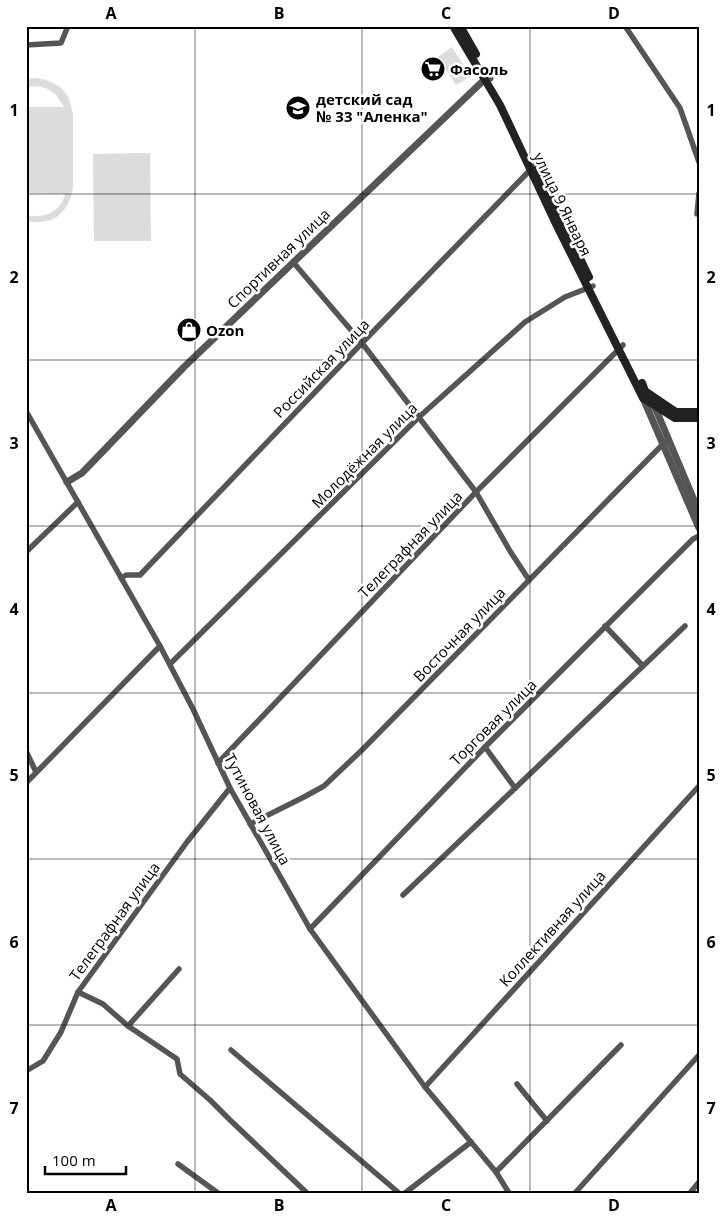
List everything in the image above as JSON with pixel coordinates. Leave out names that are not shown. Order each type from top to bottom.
[{"type":"main road","name":"улица 9 Января","points":[[453,26],[504,103],[533,167],[644,394]]},
{"type":"main road","name":"улица 9 Января","points":[[460,26],[487,79]]},
{"type":"main road","points":[[644,394],[653,404],[675,418],[699,418]]},
{"type":"main road","points":[[644,394],[676,412],[699,412]]},
{"type":"street","points":[[26,45],[61,43],[68,26]]},
{"type":"street","points":[[625,26],[680,108],[699,162]]},
{"type":"street","name":"Спортивная улица","points":[[67,482],[82,472],[184,367],[487,79]]},
{"type":"street","name":"Российская улица","points":[[121,578],[126,575],[140,575],[533,167]]},
{"type":"street","points":[[697,214],[699,193]]},
{"type":"street","points":[[293,262],[362,343],[476,492],[529,580]]},
{"type":"street","name":"Молодёжная улица","points":[[170,664],[419,417],[525,322],[565,297],[591,287]]},
{"type":"street","name":"Телеграфная улица","points":[[218,763],[476,492],[621,347]]},
{"type":"street","points":[[644,394],[699,512]]},
{"type":"street","points":[[653,404],[699,528]]},
{"type":"street","name":"Тутиновая улица","points":[[26,410],[170,664],[230,788],[310,929],[425,1086],[496,1172],[509,1193]]},
{"type":"street","name":"Восточная улица","points":[[250,824],[324,786],[362,750],[666,441]]},
{"type":"street","points":[[26,552],[78,502]]},
{"type":"street","name":"Торговая улица","points":[[310,929],[485,747],[693,539],[699,536]]},
{"type":"street","points":[[606,626],[643,666]]},
{"type":"street","points":[[403,895],[685,626]]},
{"type":"street","points":[[26,783],[160,646]]},
{"type":"street","points":[[485,747],[515,788]]},
{"type":"street","points":[[26,751],[36,772]]},
{"type":"street","name":"Коллективная улица","points":[[425,1086],[699,786]]},
{"type":"street","name":"Телеграфная улица","points":[[26,1071],[43,1061],[61,1032],[78,992],[187,842],[230,788]]},
{"type":"street","points":[[128,1026],[179,969]]},
{"type":"street","points":[[78,992],[103,1004],[128,1026],[177,1059],[180,1074],[210,1100],[307,1193]]},
{"type":"street","points":[[496,1172],[621,1045]]},
{"type":"street","points":[[231,1050],[399,1193]]},
{"type":"street","points":[[575,1193],[699,1055]]},
{"type":"street","points":[[517,1084],[546,1121]]},
{"type":"street","points":[[405,1193],[470,1142]]},
{"type":"street","points":[[178,1164],[218,1193]]},
{"type":"street","points":[[690,1193],[699,1182]]},
{"type":"shaded area","points":[[452,47],[471,76],[456,85],[438,57]]},
{"type":"shaded area","points":[[36,78],[51,82],[62,89],[72,107],[73,115],[73,188],[71,197],[58,216],[44,222],[26,221],[26,215],[39,216],[50,213],[60,205],[65,194],[26,193],[26,107],[64,107],[49,90],[39,87],[26,88],[26,79]]},
{"type":"shaded area","points":[[150,153],[151,241],[94,241],[93,154]]},
{"type":"place","name":"Фасоль","points":[[433,69]]},
{"type":"place","name":"детский сад № 33 \"Аленка\"","points":[[298,108]]},
{"type":"place","name":"Ozon","points":[[189,330]]}]
